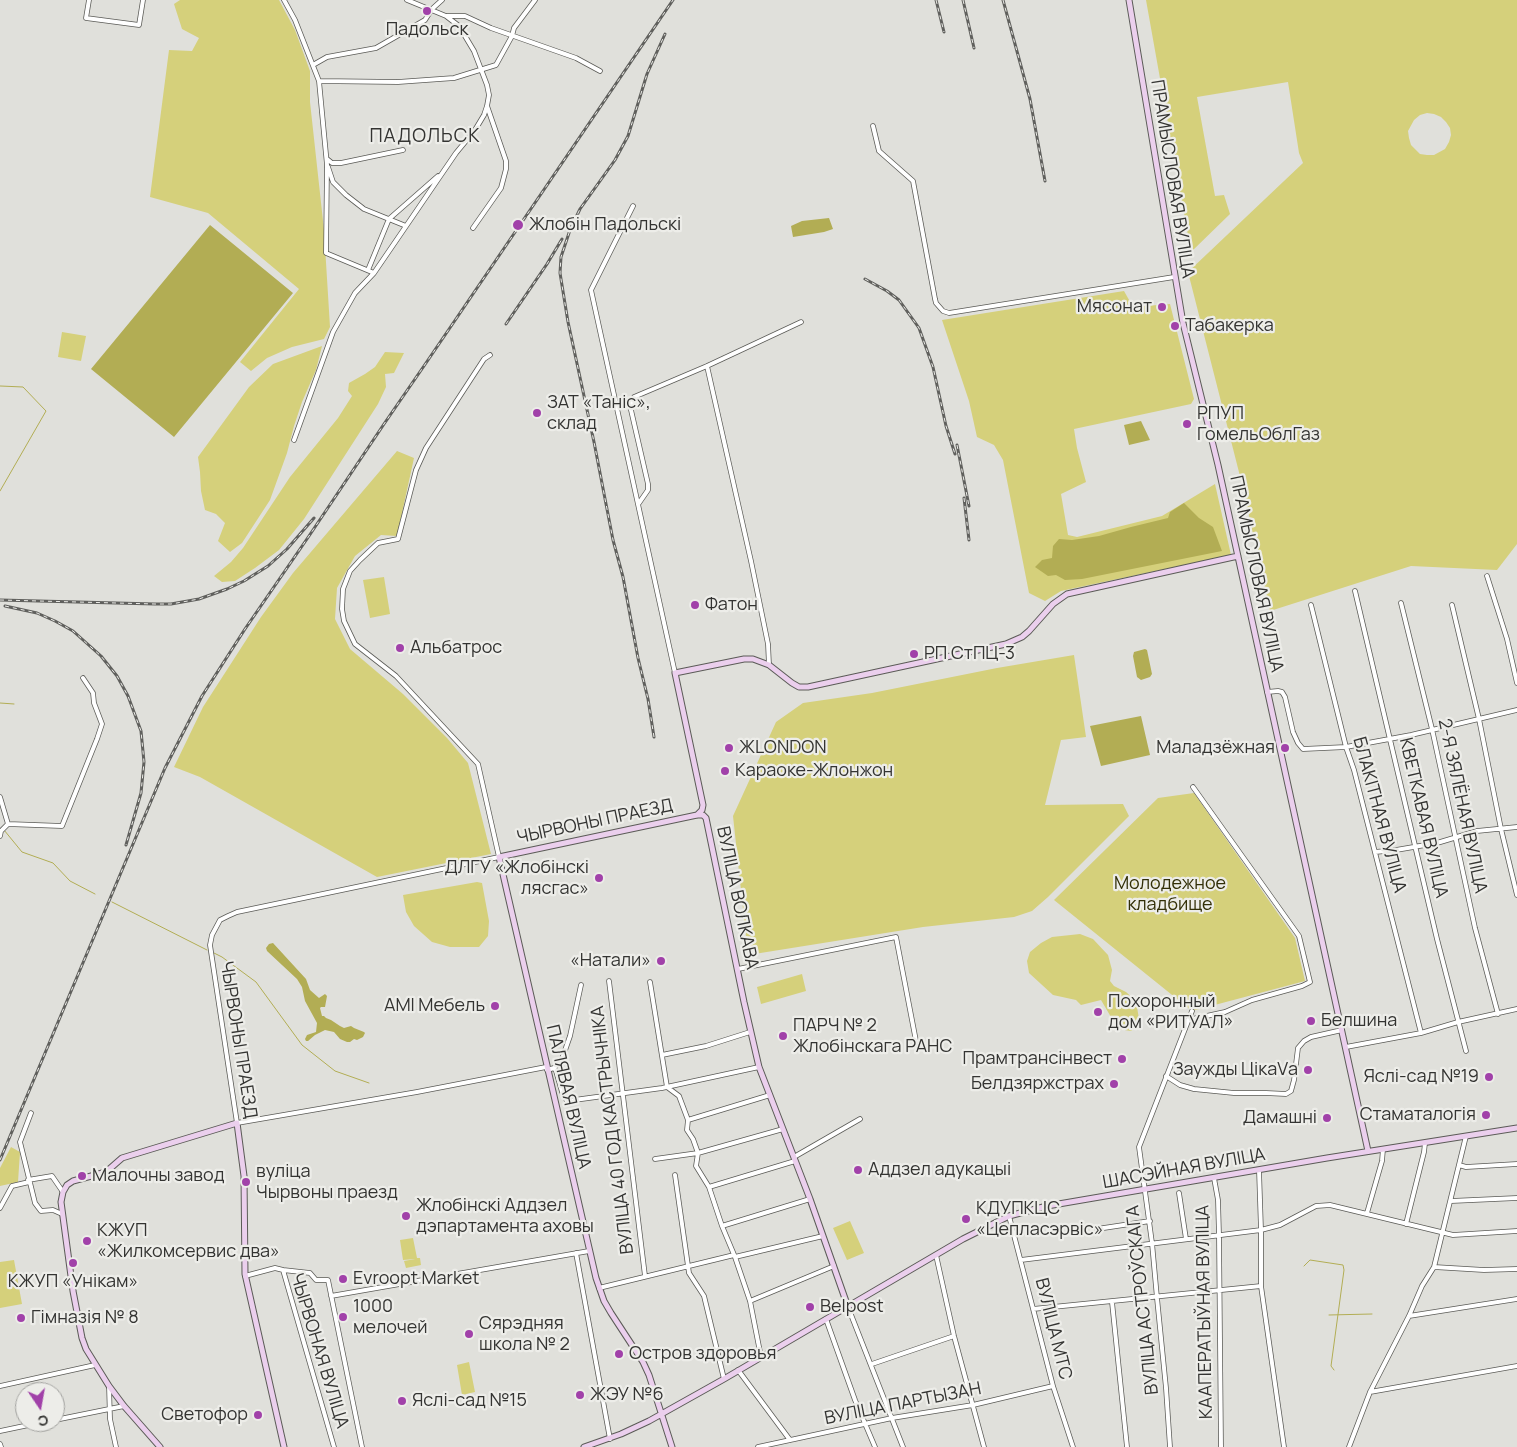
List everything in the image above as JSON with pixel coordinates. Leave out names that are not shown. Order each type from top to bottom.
[{"type":"street","points":[[89,0],[86,18],[139,25],[143,0]]},
{"type":"street","points":[[284,0],[295,20],[319,81],[326,159],[333,182],[346,196],[364,209],[406,226]]},
{"type":"street","points":[[294,440],[333,332],[355,293],[374,273],[444,171],[475,130],[487,106],[489,95],[487,85],[474,51],[459,26],[446,16],[432,9],[407,0]]},
{"type":"street","points":[[312,65],[327,56],[376,48],[425,20],[432,9],[442,0]]},
{"type":"street","points":[[319,81],[398,82],[454,78],[496,66],[512,36],[514,28],[536,0]]},
{"type":"street","name":"ПРАМЫСЛОВАЯ ВУЛІЦА","points":[[1129,0],[1183,323],[1238,556],[1368,1151]]},
{"type":"street","points":[[446,16],[465,16],[512,36],[576,58],[600,71]]},
{"type":"street","points":[[473,228],[501,188],[506,168],[506,161],[487,106]]},
{"type":"street","points":[[873,126],[879,151],[913,181],[935,299],[936,303],[944,311],[949,313],[1174,277]]},
{"type":"street","points":[[326,159],[332,163],[341,163],[403,150]]},
{"type":"street","points":[[327,165],[326,253],[374,273]]},
{"type":"street","points":[[368,270],[389,219],[444,171]]},
{"type":"street","name":"ВУЛІЦА ВОЛКАВА","points":[[633,206],[592,290],[703,805],[698,815]]},
{"type":"street","points":[[639,503],[648,490],[648,484],[630,406],[634,397],[707,366],[801,322]]},
{"type":"street","name":"ЧЫРВОНЫ ПРАЕЗД","points":[[490,354],[484,359],[426,448],[416,470],[398,539],[378,543],[350,572],[343,589],[342,609],[344,621],[355,644],[396,676],[478,764],[499,857]]},
{"type":"street","points":[[707,366],[751,561],[768,644],[769,665]]},
{"type":"street","points":[[675,673],[744,659],[753,659],[769,665],[792,683],[799,687],[804,687],[1006,644],[1022,637],[1053,604],[1067,594],[1238,556]]},
{"type":"street","points":[[1487,576],[1507,639],[1517,683]]},
{"type":"street","name":"КВЕТКАВАЯ ВУЛІЦА","points":[[1355,591],[1437,938],[1466,1052]]},
{"type":"street","name":"2-Я ЗЯЛЁНАЯ ВУЛІЦА","points":[[1401,603],[1432,729],[1475,928],[1498,1014]]},
{"type":"street","points":[[1452,604],[1517,896]]},
{"type":"street","name":"БЛАКІТНАЯ ВУЛІЦА","points":[[1311,605],[1421,1033]]},
{"type":"street","points":[[0,836],[1,831],[8,824],[62,826],[98,739],[102,724],[94,703],[93,693],[83,678]]},
{"type":"street","points":[[1267,692],[1278,690],[1282,692],[1285,697],[1293,732],[1298,743],[1304,749],[1346,747],[1390,739],[1517,710]]},
{"type":"street","points":[[1188,1020],[1225,1012],[1252,1000],[1310,982],[1299,936],[1193,787]]},
{"type":"street","points":[[0,797],[8,824]]},
{"type":"street","name":"ВУЛІЦА ВОЛКАВА","points":[[698,815],[703,815],[708,823],[750,1032],[759,1067],[903,1447]]},
{"type":"street","name":"ЧЫРВОНЫ ПРАЕЗД","points":[[284,1447],[245,1276],[244,1176],[210,945],[220,920],[237,912],[698,815]]},
{"type":"street","points":[[1375,852],[1416,847],[1476,831],[1517,827]]},
{"type":"street","name":"ПАЛЯВАЯ ВУЛІЦА","points":[[499,857],[599,1288],[611,1313],[643,1362],[654,1387],[672,1447]]},
{"type":"street","points":[[738,969],[896,937],[916,1041]]},
{"type":"street","name":"ВУЛІЦА 40 ГОД КАСТРЫЧНІКА","points":[[610,981],[645,1276]]},
{"type":"street","points":[[650,982],[667,1087],[679,1096],[688,1120],[687,1130],[698,1152],[696,1166],[709,1187],[750,1301],[761,1357]]},
{"type":"street","name":"ВУЛІЦА 40 ГОД КАСТРЫЧНІКА","points":[[554,1068],[562,1059],[570,1036],[581,984]]},
{"type":"street","points":[[1346,1047],[1421,1033],[1458,1022],[1517,1009]]},
{"type":"street","name":"ВУЛІЦА АСТРОЎСКАГА","points":[[1170,1447],[1150,1221],[1139,1147],[1192,1012]]},
{"type":"street","points":[[1166,1076],[1180,1085],[1194,1089],[1234,1094],[1286,1094],[1291,1091],[1298,1048],[1304,1041],[1311,1037],[1342,1030]]},
{"type":"street","points":[[662,1055],[706,1046],[750,1032]]},
{"type":"street","points":[[160,1447],[108,1386],[82,1338],[61,1202],[67,1185],[73,1181],[106,1172],[118,1160],[131,1154],[237,1124],[547,1068],[554,1068],[556,1071],[562,1092],[567,1101],[667,1087],[759,1067]]},
{"type":"street","points":[[688,1120],[770,1095]]},
{"type":"street","points":[[31,1113],[20,1142],[35,1203],[41,1211],[53,1210],[62,1214]]},
{"type":"street","points":[[709,1187],[795,1159],[860,1119]]},
{"type":"street","name":"ШАСЭЙНАЯ ВУЛІЦА","points":[[584,1447],[610,1439],[662,1414],[972,1234],[1009,1216],[1048,1206],[1368,1151],[1517,1128]]},
{"type":"street","points":[[655,1159],[698,1152],[783,1129]]},
{"type":"street","points":[[1349,1447],[1370,1392],[1409,1316],[1422,1286],[1434,1267],[1466,1136]]},
{"type":"street","points":[[1406,1224],[1425,1143]]},
{"type":"street","points":[[1367,1213],[1382,1161],[1383,1149]]},
{"type":"street","points":[[1459,1166],[1517,1164]]},
{"type":"street","points":[[1259,1170],[1261,1286],[1284,1447]]},
{"type":"street","points":[[675,1175],[689,1273],[704,1296],[724,1379]]},
{"type":"street","points":[[0,1208],[12,1186],[29,1181],[52,1176],[63,1192]]},
{"type":"street","name":"КААПЕРАТЫЎНАЯ ВУЛІЦА","points":[[1214,1178],[1218,1200],[1219,1235],[1221,1447]]},
{"type":"street","points":[[1179,1193],[1186,1239]]},
{"type":"street","points":[[1451,1201],[1517,1198]]},
{"type":"street","points":[[722,1226],[810,1199]]},
{"type":"street","points":[[1021,1260],[1261,1230],[1280,1225],[1316,1206],[1330,1205],[1453,1235],[1517,1231]]},
{"type":"street","name":"ВУЛІЦА МТС","points":[[1009,1216],[1053,1386],[1073,1447]]},
{"type":"street","points":[[1097,1229],[1150,1221]]},
{"type":"street","points":[[599,1288],[823,1236]]},
{"type":"street","points":[[331,1296],[589,1251]]},
{"type":"street","points":[[576,1253],[610,1439]]},
{"type":"street","points":[[936,1255],[954,1336],[984,1447]]},
{"type":"street","points":[[750,1301],[834,1266]]},
{"type":"street","points":[[1434,1267],[1484,1270],[1517,1269]]},
{"type":"street","name":"ЧЫРВОНАЯ ВУЛІЦА","points":[[245,1276],[275,1268],[283,1270],[334,1447]]},
{"type":"street","points":[[283,1270],[310,1273],[316,1280],[328,1280],[362,1447]]},
{"type":"street","points":[[1033,1309],[1261,1286]]},
{"type":"street","points":[[1409,1316],[1517,1299]]},
{"type":"street","points":[[1112,1302],[1127,1447]]},
{"type":"street","points":[[826,1319],[855,1400],[875,1447]]},
{"type":"street","points":[[872,1364],[954,1336]]},
{"type":"street","points":[[0,1386],[95,1365]]},
{"type":"street","points":[[1370,1392],[1517,1366]]},
{"type":"street","points":[[738,1370],[790,1440]]},
{"type":"street","points":[[108,1386],[110,1419],[116,1447]]},
{"type":"street","name":"ВУЛІЦА ПАРТЫЗАН","points":[[758,1447],[892,1418],[973,1405],[1053,1386]]},
{"type":"street","points":[[65,1418],[124,1406]]},
{"type":"street","points":[[0,1431],[15,1428]]},
{"type":"green space","points":[[180,0],[279,0],[295,30],[310,71],[310,102],[324,230],[330,327],[324,339],[292,347],[267,358],[251,371],[240,362],[299,289],[208,213],[150,197],[169,50],[192,51],[199,38],[182,29],[174,4]]},
{"type":"green space","points":[[1146,0],[1517,0],[1517,544],[1497,570],[1411,566],[1270,611],[1242,484],[1188,272],[1303,163],[1299,153],[1288,82],[1197,97],[1215,196],[1224,195],[1230,214],[1191,252]],"holes":[[[1434,114],[1441,117],[1450,128],[1449,142],[1445,149],[1434,155],[1420,154],[1411,145],[1408,131],[1414,120],[1420,115]]]},
{"type":"green space","points":[[1124,291],[1133,307],[1170,304],[1194,399],[1191,404],[1074,429],[1086,482],[1061,494],[1068,535],[1077,537],[1162,516],[1215,484],[1231,555],[1061,591],[1045,601],[1029,593],[1003,460],[994,445],[977,437],[969,401],[942,320]]},
{"type":"green space","points":[[62,332],[86,336],[81,361],[58,357]]},
{"type":"green space","points":[[322,346],[316,370],[302,402],[287,453],[270,500],[242,543],[230,552],[218,541],[225,523],[216,514],[205,510],[198,457],[249,387],[273,364]]},
{"type":"green space","points":[[385,352],[404,353],[394,373],[385,374],[386,387],[378,404],[304,519],[279,550],[235,581],[222,582],[214,576],[231,562],[243,548],[290,477],[338,418],[352,396],[348,391],[349,383],[375,367]]},
{"type":"green space","points":[[397,451],[414,458],[397,536],[381,535],[355,556],[337,588],[335,619],[350,649],[403,694],[447,738],[468,763],[491,854],[377,877],[200,777],[174,767],[203,707],[261,617],[293,573]]},
{"type":"green space","points":[[384,577],[390,614],[370,618],[363,580]]},
{"type":"green space","points":[[1074,655],[1086,737],[1061,740],[1045,805],[1123,804],[1129,816],[1048,897],[1032,911],[1014,917],[923,927],[748,955],[733,816],[776,722],[803,703],[872,693]]},
{"type":"green space","name":"Молодежное кладбище","points":[[1194,793],[1295,938],[1305,981],[1192,1011],[1054,900],[1158,798]]},
{"type":"green space","points":[[477,882],[482,883],[489,921],[488,936],[479,947],[450,947],[432,942],[414,926],[406,912],[403,895]]},
{"type":"green space","points":[[1080,934],[1093,939],[1108,955],[1112,970],[1110,981],[1114,986],[1126,992],[1136,1001],[1140,1025],[1131,1031],[1118,1029],[1101,1000],[1081,1005],[1076,1000],[1053,995],[1029,973],[1027,961],[1030,952],[1041,943],[1052,937]]},
{"type":"green space","points":[[802,974],[806,991],[761,1004],[757,987]]},
{"type":"green space","points":[[11,1147],[20,1152],[18,1182],[0,1186],[0,1168]]},
{"type":"green space","points":[[850,1221],[864,1253],[847,1260],[833,1228]]},
{"type":"green space","points":[[413,1238],[417,1258],[420,1258],[421,1265],[406,1268],[404,1261],[415,1259],[403,1260],[400,1240]]},
{"type":"green space","points":[[14,1260],[22,1304],[0,1308],[0,1262]]},
{"type":"green space","points":[[469,1362],[475,1392],[462,1395],[457,1365]]},
{"type":"shaded area","points":[[829,218],[833,229],[793,237],[791,226],[802,221]]},
{"type":"shaded area","points":[[210,225],[293,293],[174,437],[91,369]]},
{"type":"shaded area","points":[[1141,421],[1150,440],[1129,445],[1124,425]]},
{"type":"shaded area","points":[[1184,503],[1199,518],[1213,527],[1222,551],[1082,579],[1065,580],[1056,575],[1048,576],[1035,567],[1042,560],[1052,558],[1053,546],[1059,539],[1072,540],[1099,536],[1168,518],[1170,512]]},
{"type":"shaded area","points":[[1147,650],[1152,674],[1150,677],[1141,680],[1137,677],[1133,656],[1134,652]]},
{"type":"shaded area","points":[[1141,716],[1150,755],[1101,766],[1090,726]]},
{"type":"shaded area","points":[[273,943],[306,979],[310,990],[319,998],[325,994],[327,996],[325,1007],[320,1008],[322,1016],[344,1028],[351,1026],[364,1032],[363,1037],[347,1042],[340,1039],[334,1032],[325,1030],[306,1041],[307,1035],[316,1032],[317,1023],[305,1001],[302,987],[297,979],[267,951],[266,948],[269,944]]},
{"type":"waterway","points":[[0,386],[23,387],[46,411],[0,491]]},
{"type":"waterway","points":[[0,703],[14,704]]},
{"type":"waterway","points":[[4,830],[22,852],[53,863],[70,881],[95,894]]},
{"type":"waterway","points":[[112,902],[207,950]]},
{"type":"waterway","points":[[214,953],[256,982],[302,1045],[335,1071],[369,1083]]},
{"type":"waterway","points":[[1304,1266],[1310,1260],[1343,1265],[1344,1270],[1331,1366],[1334,1370]]},
{"type":"waterway","points":[[1329,1315],[1372,1314]]},
{"type":"railway","points":[[0,1160],[165,768],[202,696],[245,629],[673,0]]},
{"type":"railway","points":[[936,0],[944,32]]},
{"type":"railway","points":[[963,0],[974,48]]},
{"type":"railway","points":[[1003,0],[1030,99],[1045,181]]},
{"type":"railway","points":[[654,737],[623,577],[613,540],[568,322],[560,273],[561,257],[570,230],[580,209],[615,160],[628,136],[647,74],[665,34]]},
{"type":"railway","points":[[506,324],[562,239]]},
{"type":"railway","points":[[865,279],[899,300],[919,328],[933,367],[946,426],[955,454]]},
{"type":"railway","points":[[957,445],[969,506]]},
{"type":"railway","points":[[964,498],[969,540]]},
{"type":"railway","points":[[0,600],[171,604],[199,599],[244,581],[268,566],[287,549],[314,518]]},
{"type":"railway","points":[[5,606],[37,613],[73,631],[101,656],[117,676],[128,696],[141,731],[144,762],[141,793],[126,845]]},
{"type":"place","name":"Падольск","points":[[427,11]]},
{"type":"place","name":"Жлобін Падольскі","points":[[518,225]]},
{"type":"place","name":"Мясонат","points":[[1162,307]]},
{"type":"place","name":"Табакерка","points":[[1175,326]]},
{"type":"place","name":"ЗАТ «Таніс», склад","points":[[537,413]]},
{"type":"place","name":"РПУП ГомельОблГаз","points":[[1187,424]]},
{"type":"place","name":"Фатон","points":[[695,605]]},
{"type":"place","name":"Альбатрос","points":[[400,648]]},
{"type":"place","name":"РП СтПЦ-3","points":[[914,654]]},
{"type":"place","name":"ЖLONDON","points":[[729,748]]},
{"type":"place","name":"Маладзёжная","points":[[1285,748]]},
{"type":"place","name":"Караоке-Жлонжон","points":[[725,771]]},
{"type":"place","name":"ДЛГУ «Жлобінскі лясгас»","points":[[599,878]]},
{"type":"place","name":"«Натали»","points":[[661,961]]},
{"type":"place","name":"AMI Мебель","points":[[495,1006]]},
{"type":"place","name":"Похоронный дом «РИТУАЛ»","points":[[1098,1012]]},
{"type":"place","name":"Белшина","points":[[1311,1021]]},
{"type":"place","name":"ПАРЧ № 2 Жлобінскага РАНС","points":[[783,1036]]},
{"type":"place","name":"Прамтрансінвест","points":[[1122,1059]]},
{"type":"place","name":"Заужды ЦікаVа","points":[[1308,1070]]},
{"type":"place","name":"Яслі-сад №19","points":[[1489,1077]]},
{"type":"place","name":"Белдзяржстрах","points":[[1114,1084]]},
{"type":"place","name":"Стаматалогія","points":[[1486,1115]]},
{"type":"place","name":"Дамашні","points":[[1327,1118]]},
{"type":"place","name":"Аддзел адукацыі","points":[[858,1170]]},
{"type":"place","name":"Малочны завод","points":[[82,1176]]},
{"type":"place","name":"вуліца Чырвоны праезд","points":[[246,1182]]},
{"type":"place","name":"Жлобінскі Аддзел дэпартамента аховы","points":[[406,1216]]},
{"type":"place","name":"КДУПКЦС «Цепласэрвіс»","points":[[966,1219]]},
{"type":"place","name":"КЖУП «Жилкомсервис два»","points":[[87,1241]]},
{"type":"place","name":"КЖУП «Унікам»","points":[[73,1263]]},
{"type":"place","name":"Evroopt Market","points":[[343,1279]]},
{"type":"place","name":"Belpost","points":[[810,1307]]},
{"type":"place","name":"1000 мелочей","points":[[343,1317]]},
{"type":"place","name":"Гімназія № 8","points":[[21,1318]]},
{"type":"place","name":"Сярэдняя школа № 2","points":[[469,1334]]},
{"type":"place","name":"Остров здоровья","points":[[619,1354]]},
{"type":"place","name":"ЖЭУ №6","points":[[580,1395]]},
{"type":"place","name":"Яслі-сад №15","points":[[402,1401]]},
{"type":"place","name":"Светофор","points":[[258,1415]]},
{"type":"district","name":"ПАДОЛЬСК","points":[[425,137]]}]
